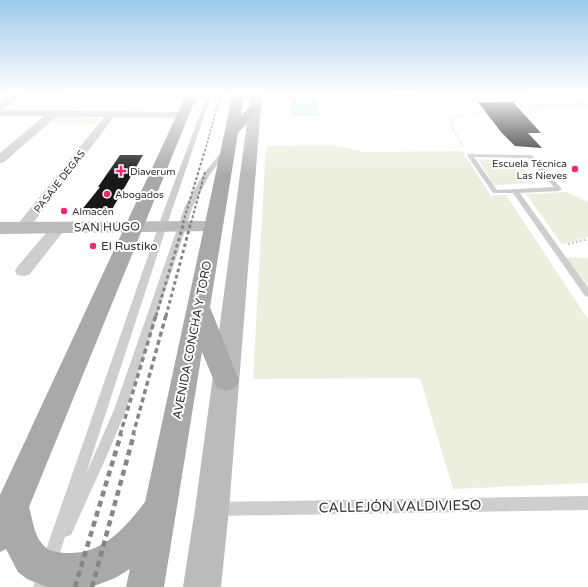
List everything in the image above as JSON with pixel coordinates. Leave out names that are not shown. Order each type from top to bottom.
[{"type":"main road","points":[[161,507],[141,535],[128,548],[110,561],[91,571],[69,573],[44,578],[6,521],[180,120]]},
{"type":"main road","name":"AVENIDA CONCHA Y TORO","points":[[145,587],[234,120]]},
{"type":"main road","points":[[230,140],[243,120]]},
{"type":"main road","points":[[198,306],[226,381]]},
{"type":"street","points":[[0,159],[45,120]]},
{"type":"street","name":"PASAJE DEGAS","points":[[22,228],[107,120]]},
{"type":"street","points":[[202,587],[212,509],[254,120]]},
{"type":"street","name":"SAN HUGO","points":[[0,228],[214,226]]},
{"type":"street","points":[[23,271],[58,228]]},
{"type":"lane","points":[[44,578],[162,226],[200,120]]},
{"type":"lane","points":[[44,578],[103,451],[120,410],[181,226],[200,184],[230,140]]},
{"type":"lane","points":[[470,155],[530,156],[559,189],[495,192],[470,155]]},
{"type":"lane","points":[[515,191],[588,294]]},
{"type":"lane","name":"CALLEJÓN VALDIVIESO","points":[[212,509],[588,503]]},
{"type":"path","points":[[451,120],[450,124],[456,136],[470,155]]},
{"type":"path","points":[[554,247],[588,239]]},
{"type":"green space","points":[[54,120],[98,120],[95,124],[51,123]]},
{"type":"green space","points":[[333,145],[365,152],[462,151],[491,196],[506,195],[588,319],[588,483],[453,489],[420,378],[253,379],[266,146]]},
{"type":"green space","points":[[478,159],[518,162],[534,183],[494,185]]},
{"type":"green space","points":[[566,192],[588,202],[588,237],[562,244],[526,194]]},
{"type":"green space","points":[[562,257],[588,258],[588,294]]},
{"type":"building","points":[[492,120],[530,120],[541,133],[528,133],[542,148],[515,146]]},
{"type":"building","points":[[120,155],[143,155],[110,213],[80,212],[100,187],[98,187]]},
{"type":"railway","points":[[205,151],[213,120]]},
{"type":"railway","points":[[183,223],[205,150]]},
{"type":"railway","points":[[191,223],[205,172]]},
{"type":"railway","points":[[156,316],[184,222]]},
{"type":"railway","points":[[166,316],[191,222]]},
{"type":"railway","points":[[120,435],[156,315]]},
{"type":"railway","points":[[133,435],[166,315]]},
{"type":"railway","points":[[75,587],[121,434]]},
{"type":"railway","points":[[92,587],[134,434]]},
{"type":"place","name":"Escuela Técnica Las Nieves","points":[[575,169]]},
{"type":"place","name":"Diaverum","points":[[121,171]]},
{"type":"place","name":"Abogados","points":[[107,194]]},
{"type":"place","name":"Almacén","points":[[64,211]]},
{"type":"place","name":"El Rustiko","points":[[93,246]]}]
